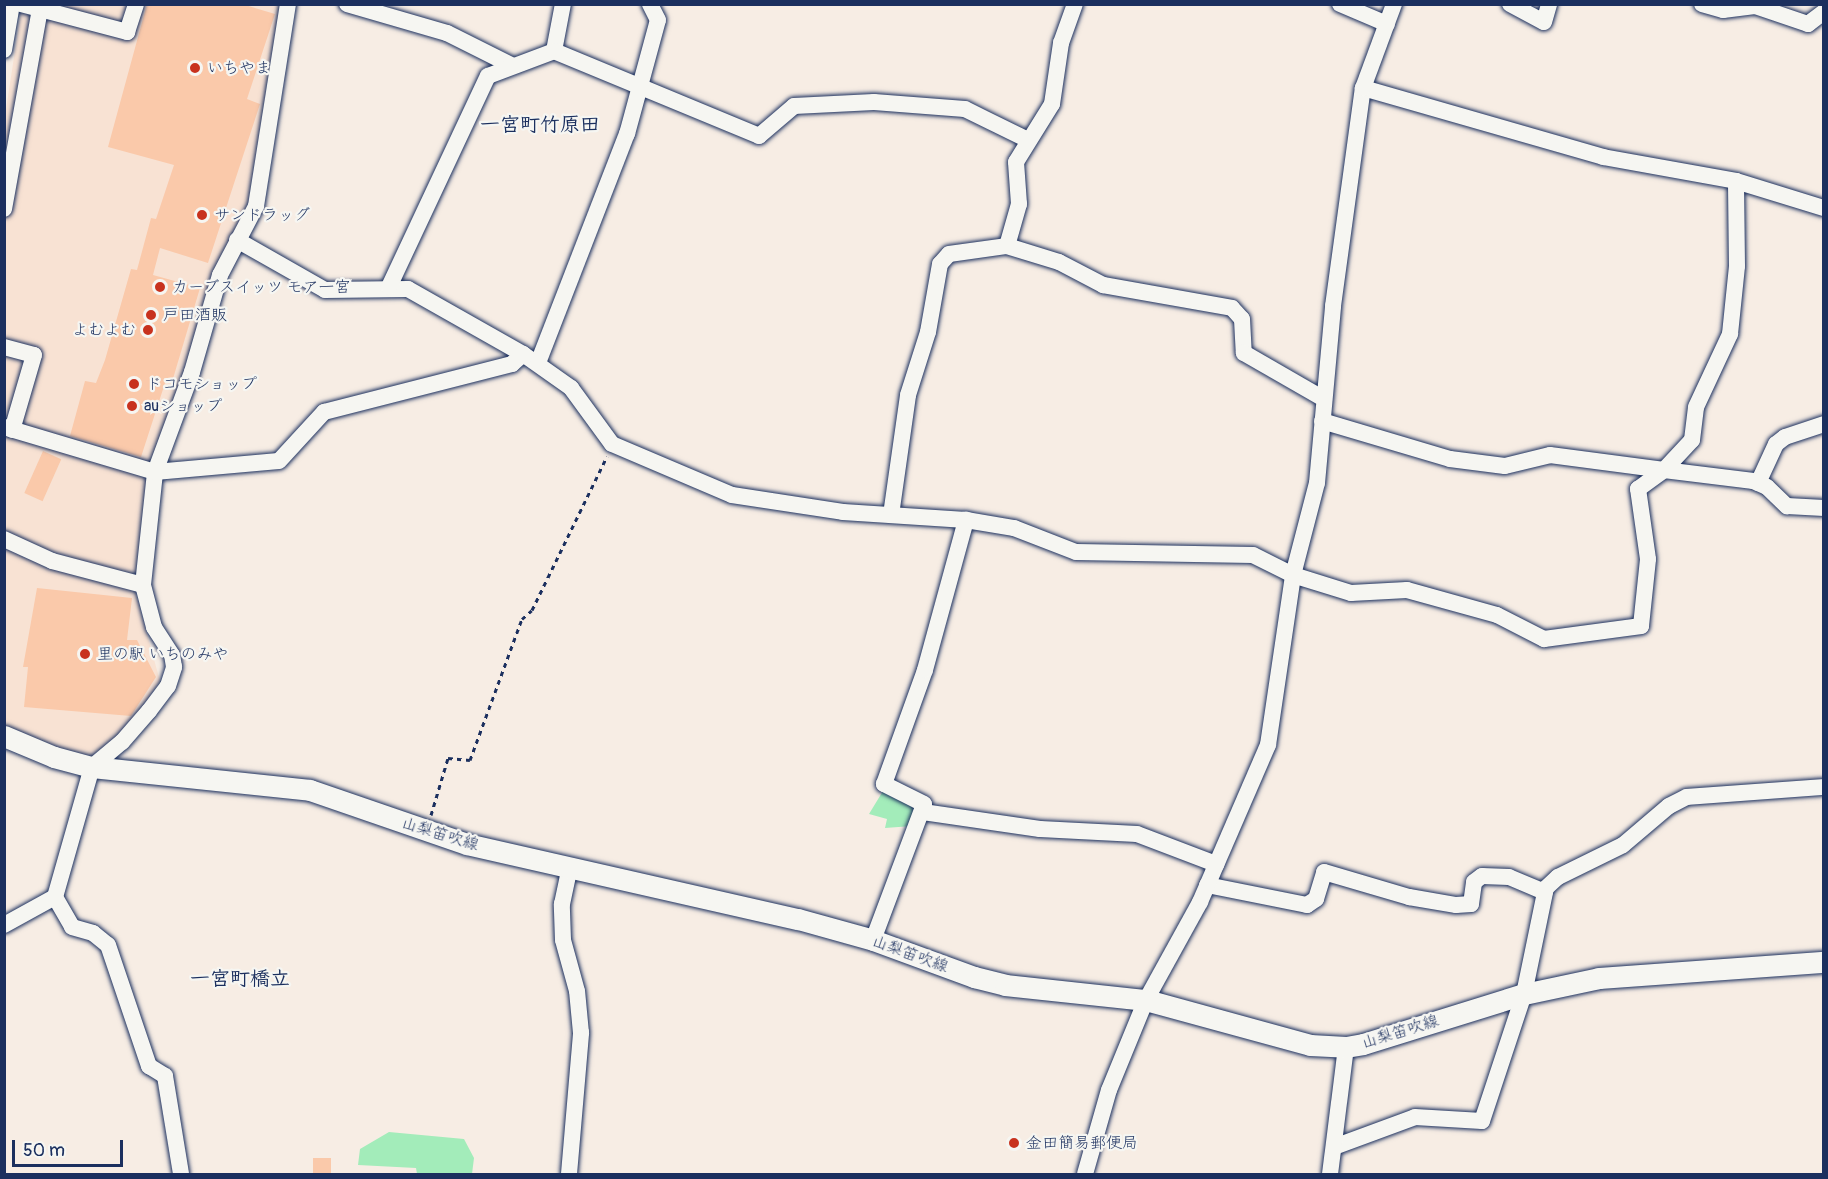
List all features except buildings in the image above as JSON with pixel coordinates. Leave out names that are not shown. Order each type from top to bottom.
[{"type":"main road","name":"山梨笛吹線","points":[[4,736],[54,757],[92,766],[310,790],[426,831],[873,940],[1005,985],[1146,1000],[1300,1043],[1346,1047],[1524,994],[1599,978],[1824,962]]},
{"type":"street","points":[[4,50],[12,4]]},
{"type":"street","points":[[21,4],[44,6],[127,32],[136,4]]},
{"type":"street","points":[[180,1174],[165,1076],[149,1066],[108,945],[93,933],[72,927],[56,897],[92,766],[122,742],[149,711],[168,686],[174,667],[172,655],[154,627],[143,585],[155,472],[192,372],[220,275],[256,206],[288,4]]},
{"type":"street","points":[[347,4],[447,33],[511,64]]},
{"type":"street","points":[[554,51],[563,4]]},
{"type":"street","points":[[538,363],[627,134],[658,20],[651,4]]},
{"type":"street","points":[[1007,246],[1019,204],[1016,162],[1052,104],[1061,43],[1075,4]]},
{"type":"street","points":[[1340,4],[1387,24]]},
{"type":"street","points":[[1085,1174],[1109,1090],[1146,1000],[1207,885],[1268,746],[1293,575],[1317,483],[1324,399],[1363,88],[1394,4]]},
{"type":"street","points":[[1510,4],[1544,22],[1549,4]]},
{"type":"street","points":[[1702,4],[1723,10],[1755,6],[1808,24],[1824,12]]},
{"type":"street","points":[[4,209],[44,6]]},
{"type":"street","points":[[389,287],[489,76],[511,64],[554,51],[759,136],[794,106],[874,102],[965,110],[1028,140]]},
{"type":"street","points":[[1363,88],[1603,157],[1736,181],[1824,208]]},
{"type":"street","points":[[237,240],[325,290],[389,287],[408,289],[538,363],[571,388],[612,444],[732,495],[843,512],[966,520],[1034,533],[1076,552],[1252,555],[1293,575],[1351,593],[1407,590],[1497,615],[1544,639],[1641,626],[1648,559],[1638,489],[1664,471],[1692,440],[1696,407],[1730,334],[1737,267],[1736,181]]},
{"type":"street","points":[[891,515],[908,395],[928,332],[940,264],[949,254],[1007,246],[1059,262],[1103,285],[1232,308],[1242,319],[1244,353],[1324,399]]},
{"type":"street","points":[[4,347],[34,355],[8,428],[155,472],[279,460],[324,412],[512,364],[523,354]]},
{"type":"street","points":[[1322,421],[1450,459],[1505,466],[1550,455],[1758,483],[1787,506],[1824,508]]},
{"type":"street","points":[[1758,483],[1776,444],[1785,437],[1824,424]]},
{"type":"street","points":[[873,940],[923,812],[924,804],[884,784],[925,670],[966,520]]},
{"type":"street","points":[[4,539],[52,561],[143,585]]},
{"type":"street","points":[[1334,1147],[1415,1117],[1482,1121],[1524,994],[1545,892],[1558,877],[1623,846],[1669,806],[1686,797],[1756,795],[1822,786]]},
{"type":"street","points":[[923,812],[1040,829],[1137,834],[1216,864]]},
{"type":"street","points":[[569,1174],[581,1033],[577,991],[562,940],[562,904],[570,867]]},
{"type":"street","points":[[1207,885],[1307,905],[1316,899],[1324,872],[1409,897],[1456,905],[1471,904],[1474,882],[1482,876],[1509,877],[1545,892]]},
{"type":"street","points":[[4,925],[56,897]]},
{"type":"street","points":[[1330,1174],[1337,1098],[1346,1047]]},
{"type":"path","points":[[426,831],[448,758],[470,760],[522,619],[532,610],[553,561],[594,489],[612,444]]},
{"type":"shaded area","points":[[22,5],[285,5],[252,207],[183,381],[135,591],[160,681],[131,724],[91,760],[5,729],[4,122]]},
{"type":"green space","points":[[883,791],[920,807],[912,826],[885,828],[887,819],[869,814]]},
{"type":"green space","points":[[389,1132],[464,1139],[474,1158],[472,1174],[417,1174],[416,1168],[358,1165],[360,1149]]},
{"type":"place","name":"いちやま","points":[[195,68]]},
{"type":"place","name":"サンドラッグ","points":[[202,215]]},
{"type":"place","name":"カーブスイッツ モア一宮","points":[[160,287]]},
{"type":"place","name":"戸田酒販","points":[[151,315]]},
{"type":"place","name":"よむよむ","points":[[148,330]]},
{"type":"place","name":"ドコモショップ","points":[[134,384]]},
{"type":"place","name":"auショップ","points":[[132,406]]},
{"type":"place","name":"里の駅 いちのみや","points":[[85,654]]},
{"type":"place","name":"金田簡易郵便局","points":[[1014,1143]]},
{"type":"district","name":"一宮町竹原田","points":[[540,124]]},
{"type":"district","name":"一宮町橋立","points":[[240,978]]}]
